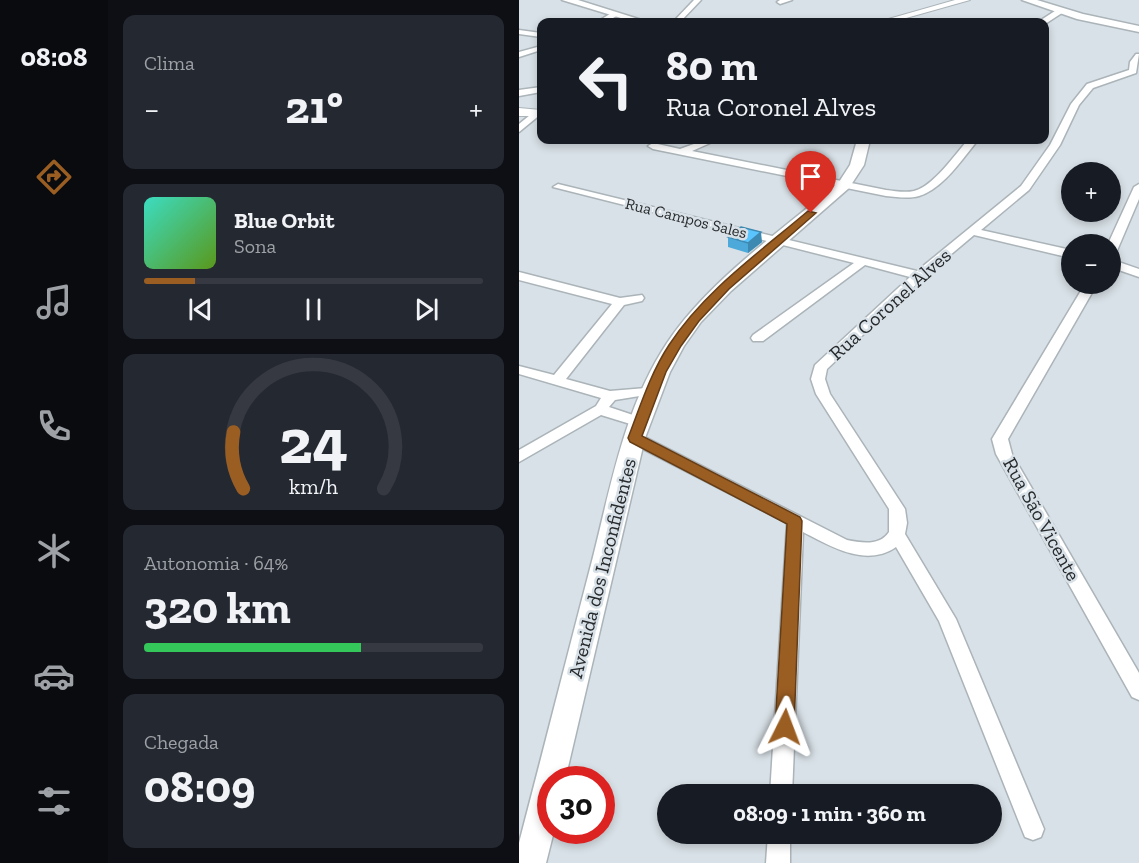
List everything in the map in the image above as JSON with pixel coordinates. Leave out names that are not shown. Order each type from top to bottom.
[{"type":"main road","points":[[567,0],[630,18]]},
{"type":"main road","points":[[1027,0],[1061,11],[1139,27]]},
{"type":"main road","name":"Avenida dos Inconfidentes","points":[[529,863],[637,430],[653,390],[675,345],[695,318],[725,287],[844,185],[857,165],[864,144]]},
{"type":"street","points":[[681,18],[698,0]]},
{"type":"street","points":[[780,2],[789,0]]},
{"type":"street","points":[[898,18],[965,0]]},
{"type":"street","points":[[1049,18],[1061,11]]},
{"type":"street","points":[[608,18],[616,14]]},
{"type":"street","points":[[519,32],[537,34]]},
{"type":"street","points":[[519,55],[537,49]]},
{"type":"street","name":"Rua Coronel Alves","points":[[897,535],[900,527],[897,509],[823,394],[818,376],[823,364],[919,275],[1025,188],[1055,145],[1075,104],[1090,86],[1131,72],[1137,65]]},
{"type":"street","points":[[519,93],[537,91]]},
{"type":"street","points":[[519,112],[537,113]]},
{"type":"street","points":[[519,129],[537,115]]},
{"type":"street","points":[[683,151],[701,144]]},
{"type":"street","points":[[653,146],[886,193],[918,193],[933,183],[968,144]]},
{"type":"street","name":"Rua Campos Sales","points":[[558,187],[919,275]]},
{"type":"street","points":[[1118,234],[1139,187]]},
{"type":"street","points":[[971,231],[1061,252]]},
{"type":"street","points":[[758,338],[864,261]]},
{"type":"street","points":[[1121,267],[1139,273]]},
{"type":"street","points":[[519,276],[620,302],[637,298]]},
{"type":"street","name":"Rua São Vicente","points":[[1086,294],[1000,439],[1004,454],[1139,691]]},
{"type":"street","points":[[556,382],[620,302]]},
{"type":"street","points":[[519,370],[610,396],[653,390]]},
{"type":"street","points":[[519,457],[601,409],[610,396]]},
{"type":"street","points":[[601,409],[795,521],[843,545],[859,550],[886,546],[897,535],[947,619],[1033,829]]},
{"type":"street","points":[[782,784],[795,521]]},
{"type":"street","points":[[778,863],[779,844]]},
{"type":"building","points":[[741,227],[761,232],[748,243],[728,237]]},
{"type":"route","points":[[785,727],[795,521],[635,438],[645,406],[660,372],[675,345],[695,318],[725,287],[811,213]]}]
